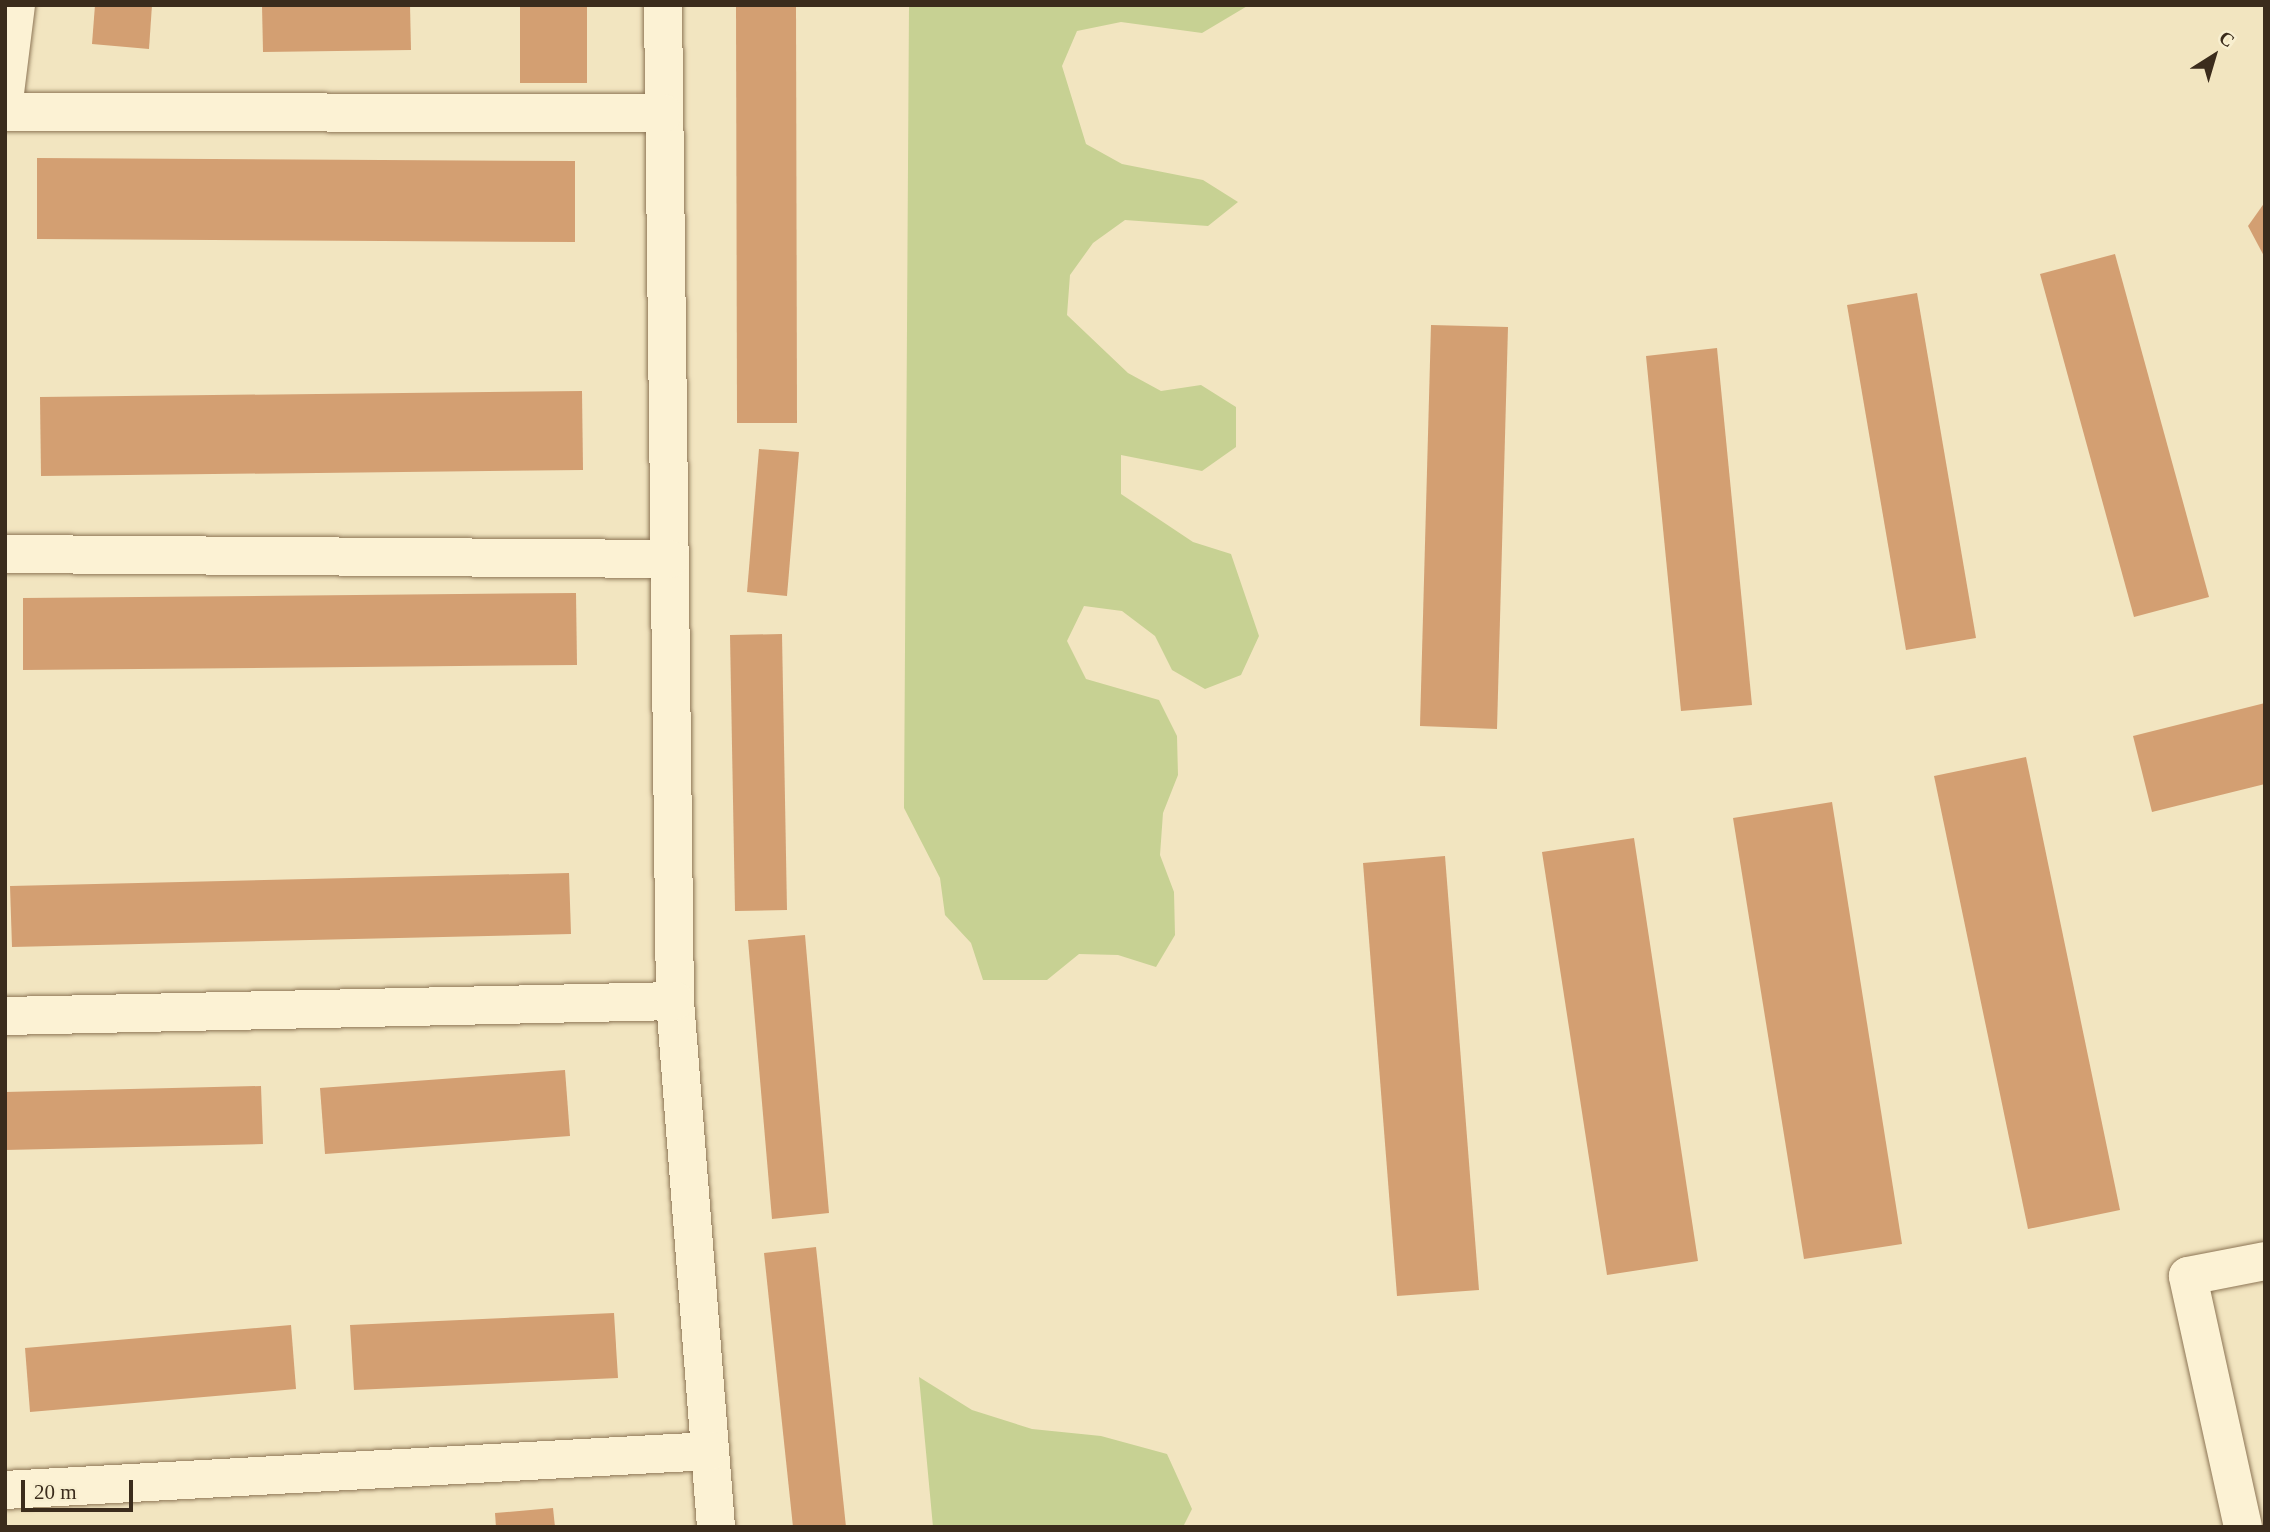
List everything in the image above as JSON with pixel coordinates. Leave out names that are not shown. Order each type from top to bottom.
[{"type":"street","points":[[5,93],[16,5]]},
{"type":"street","points":[[663,5],[675,1001],[716,1527]]},
{"type":"street","points":[[5,112],[663,113]]},
{"type":"street","points":[[5,555],[669,559]]},
{"type":"street","points":[[5,1016],[675,1001]]},
{"type":"street","points":[[2243,1527],[2188,1276],[2265,1261]]},
{"type":"street","points":[[5,1490],[710,1451]]},
{"type":"green space","points":[[909,5],[1249,5],[1202,33],[1121,22],[1077,31],[1062,66],[1086,144],[1122,164],[1203,180],[1238,202],[1208,226],[1125,220],[1093,243],[1070,275],[1067,315],[1128,373],[1161,391],[1201,385],[1236,407],[1236,447],[1202,471],[1121,455],[1121,494],[1193,542],[1231,554],[1259,636],[1241,675],[1205,689],[1172,670],[1155,636],[1122,611],[1084,606],[1067,641],[1086,679],[1159,700],[1177,736],[1178,775],[1163,813],[1160,855],[1174,892],[1175,935],[1156,967],[1118,955],[1079,954],[1047,980],[983,980],[971,943],[945,915],[940,878],[904,808]]},
{"type":"green space","points":[[919,1377],[972,1410],[1032,1429],[1101,1436],[1167,1454],[1192,1509],[1183,1527],[933,1527]]},
{"type":"building","points":[[95,5],[152,5],[149,49],[92,44]]},
{"type":"building","points":[[262,5],[410,5],[411,50],[263,52]]},
{"type":"building","points":[[520,5],[587,5],[587,83],[520,83]]},
{"type":"building","points":[[736,5],[796,5],[797,423],[737,423]]},
{"type":"building","points":[[37,158],[575,161],[575,242],[37,239]]},
{"type":"building","points":[[2265,202],[2265,258],[2248,226]]},
{"type":"building","points":[[2115,254],[2209,597],[2134,617],[2040,274]]},
{"type":"building","points":[[1917,293],[1976,638],[1906,650],[1847,305]]},
{"type":"building","points":[[1431,325],[1508,327],[1497,729],[1420,726]]},
{"type":"building","points":[[1717,348],[1752,705],[1681,711],[1646,356]]},
{"type":"building","points":[[582,391],[583,470],[41,476],[40,397]]},
{"type":"building","points":[[759,449],[799,452],[787,596],[747,592]]},
{"type":"building","points":[[576,593],[577,665],[23,670],[23,598]]},
{"type":"building","points":[[782,634],[787,910],[735,911],[730,635]]},
{"type":"building","points":[[2265,703],[2265,784],[2152,812],[2133,736]]},
{"type":"building","points":[[2026,757],[2120,1210],[2028,1229],[1934,776]]},
{"type":"building","points":[[1832,802],[1902,1244],[1804,1259],[1733,818]]},
{"type":"building","points":[[1634,838],[1698,1261],[1607,1275],[1542,852]]},
{"type":"building","points":[[1445,856],[1479,1290],[1397,1296],[1363,863]]},
{"type":"building","points":[[569,873],[571,934],[12,947],[10,886]]},
{"type":"building","points":[[805,935],[829,1213],[772,1219],[748,940]]},
{"type":"building","points":[[565,1070],[570,1136],[325,1154],[320,1088]]},
{"type":"building","points":[[261,1086],[263,1144],[5,1150],[5,1092]]},
{"type":"building","points":[[816,1247],[846,1527],[793,1527],[764,1253]]},
{"type":"building","points":[[614,1313],[618,1378],[354,1390],[350,1325]]},
{"type":"building","points":[[291,1325],[296,1389],[30,1412],[25,1348]]},
{"type":"building","points":[[553,1508],[555,1527],[496,1527],[495,1513]]}]
